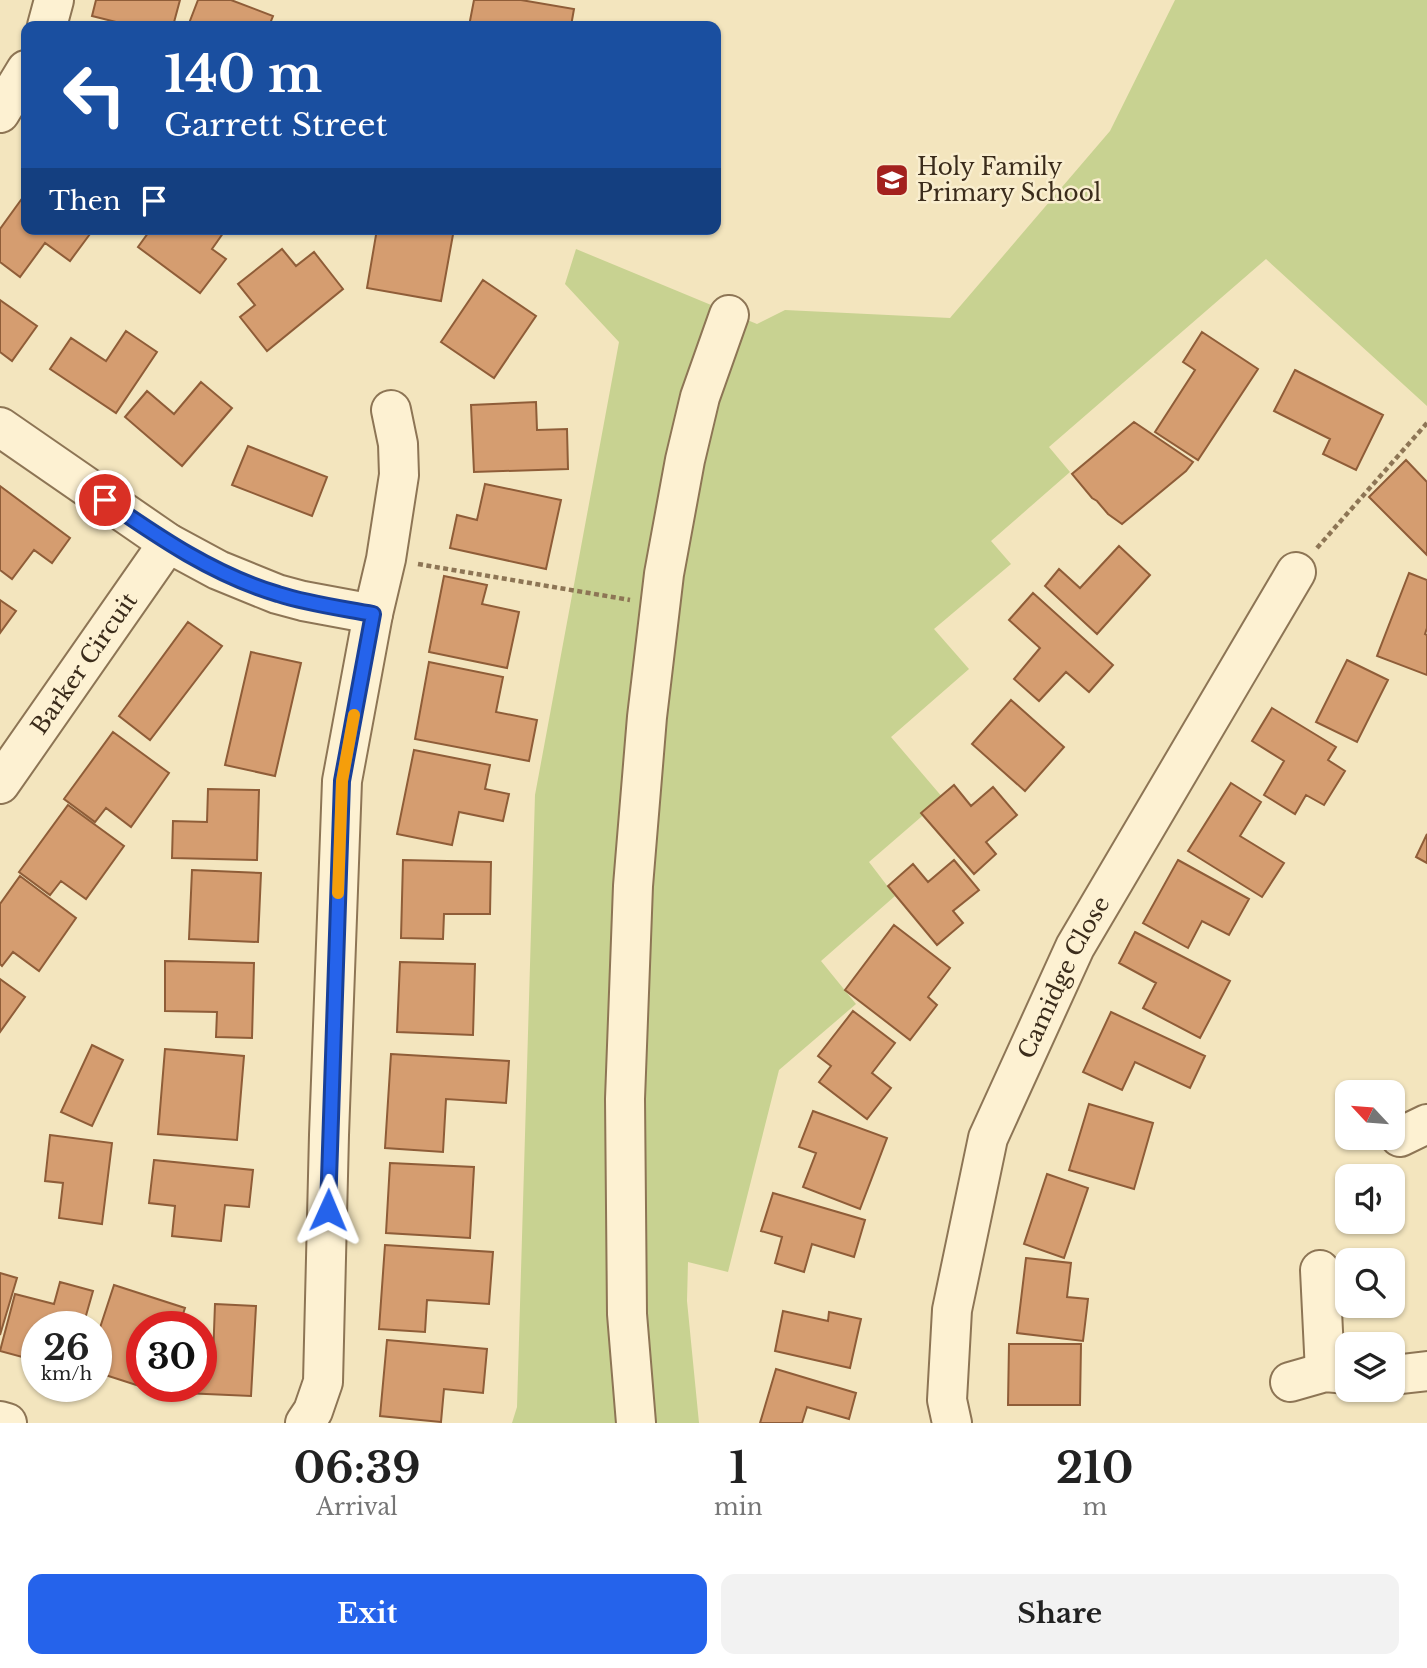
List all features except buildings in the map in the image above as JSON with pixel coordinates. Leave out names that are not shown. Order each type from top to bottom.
[{"type":"street","points":[[48,21],[54,0]]},
{"type":"street","points":[[0,113],[21,78]]},
{"type":"street","points":[[636,1423],[627,1314],[625,1099],[633,886],[646,717],[664,574],[685,460],[700,397],[729,315]]},
{"type":"street","points":[[305,1423],[323,1382],[342,781],[386,559],[399,475],[398,444],[391,410]]},
{"type":"street","points":[[0,427],[168,543],[218,570],[277,594],[373,614]]},
{"type":"street","name":"Barker Circuit","points":[[0,783],[168,543]]},
{"type":"street","name":"Camidge Close","points":[[952,1423],[947,1400],[952,1310],[988,1138],[1074,947],[1296,572]]},
{"type":"street","points":[[1320,1270],[1321,1376]]},
{"type":"street","points":[[1405,1374],[1427,1371]]},
{"type":"street","points":[[0,1421],[7,1423]]},
{"type":"path","points":[[1296,572],[1427,423]]},
{"type":"path","points":[[386,559],[660,605]]},
{"type":"green space","points":[[1175,0],[1427,0],[1427,406],[1266,259],[1049,447],[1070,472],[991,541],[1011,564],[934,629],[969,669],[891,737],[943,798],[869,862],[895,896],[821,961],[856,1004],[779,1070],[728,1272],[688,1262],[687,1301],[699,1423],[512,1423],[517,1407],[535,795],[619,342],[565,284],[576,249],[757,324],[785,310],[950,318],[1110,131]]},
{"type":"slow traffic","points":[[338,893],[342,781],[354,715]]},
{"type":"place","name":"Holy Family Primary School","points":[[892,180]]},
{"type":"route","points":[[105,500],[193,558],[250,584],[303,601],[373,614],[342,781],[328,1210]]}]
